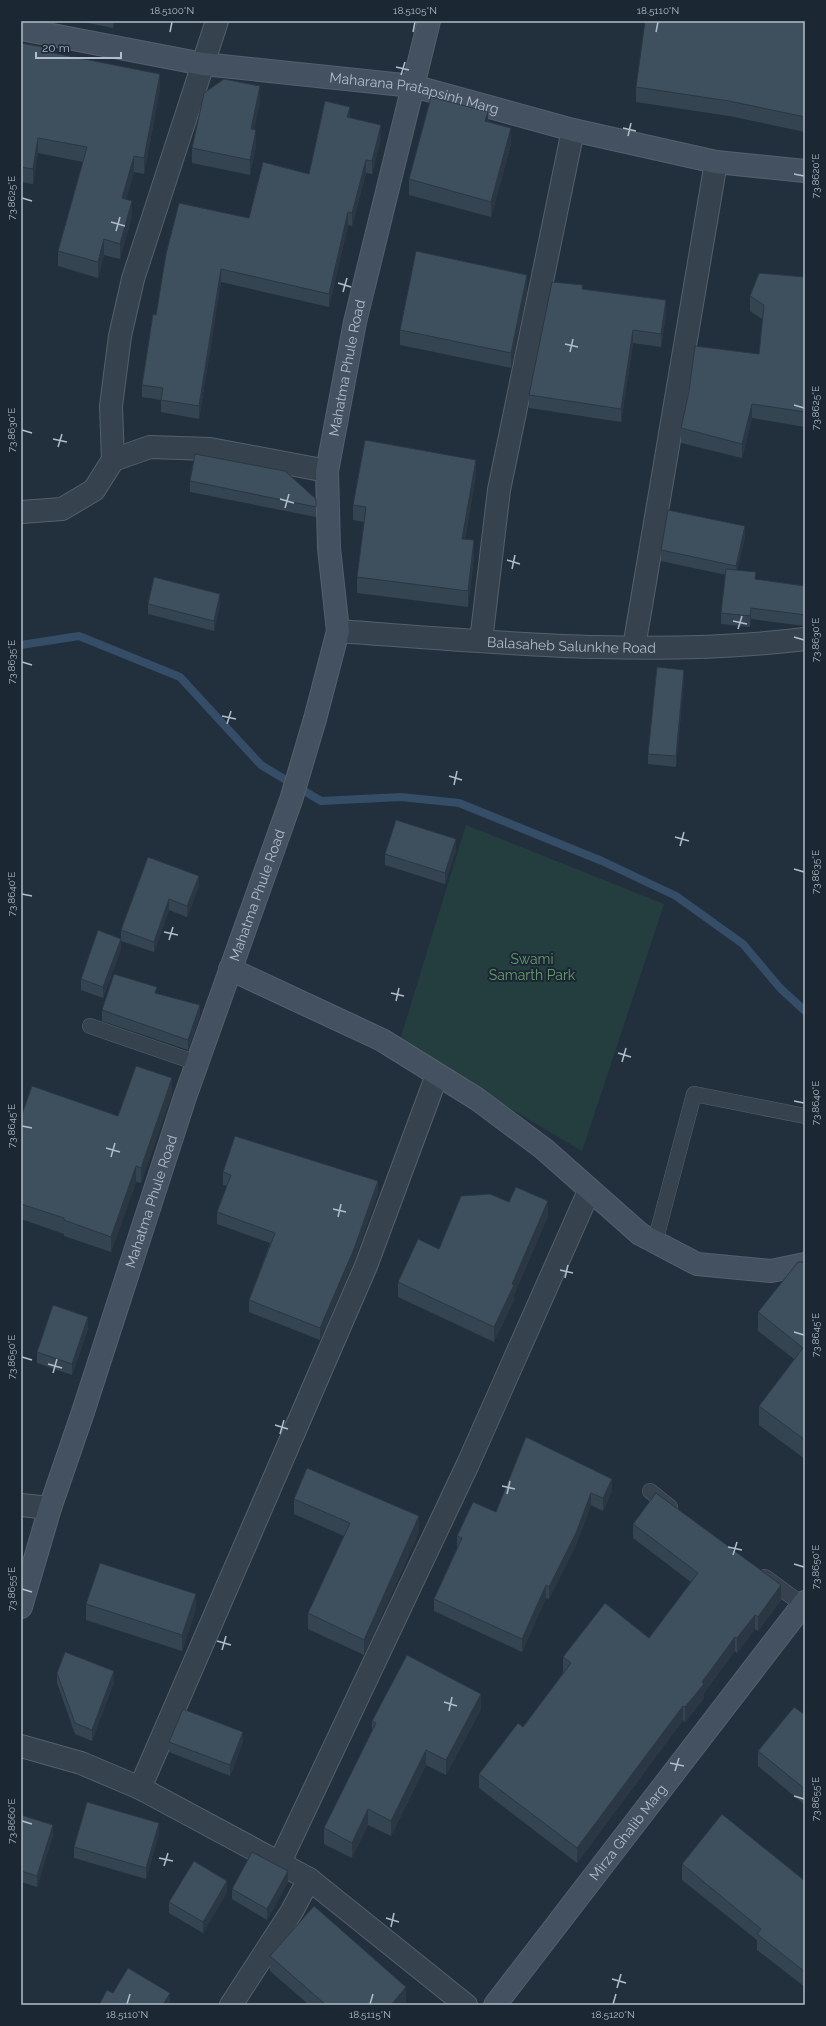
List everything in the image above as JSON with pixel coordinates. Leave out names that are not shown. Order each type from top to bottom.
[{"type":"street","points":[[21,512],[62,508],[94,490],[113,460],[111,406],[122,328],[133,279],[216,21]]},
{"type":"street","name":"Mahatma Phule Road","points":[[21,1607],[50,1508],[83,1412],[197,1063],[291,800],[316,719],[338,631],[329,548],[327,471],[355,322],[429,21]]},
{"type":"street","name":"Maharana Pratapsinh Marg","points":[[21,29],[203,64],[413,86],[573,130],[716,162],[805,171]]},
{"type":"street","points":[[481,641],[499,490],[573,130]]},
{"type":"street","points":[[634,647],[716,162]]},
{"type":"street","points":[[113,460],[150,447],[210,449],[327,471]]},
{"type":"street","name":"Balasaheb Salunkhe Road","points":[[338,631],[481,641],[634,647],[752,646],[805,639]]},
{"type":"street","points":[[230,969],[382,1040],[477,1099],[538,1145],[640,1234],[697,1264],[771,1271],[805,1264]]},
{"type":"street","points":[[140,1788],[366,1266],[437,1075]]},
{"type":"street","points":[[279,1864],[468,1464],[589,1191]]},
{"type":"street","points":[[21,1505],[50,1508]]},
{"type":"street","name":"Mirza Ghalib Marg","points":[[495,2005],[804,1603]]},
{"type":"street","points":[[21,1746],[81,1763],[140,1788],[309,1879],[466,2005]]},
{"type":"street","points":[[231,2005],[292,1911],[309,1879]]},
{"type":"lane","points":[[90,1026],[197,1063]]},
{"type":"lane","points":[[655,1242],[694,1094],[805,1116]]},
{"type":"lane","points":[[650,1491],[682,1515]]},
{"type":"lane","points":[[752,1567],[804,1603]]},
{"type":"green space","name":"Swami Samarth Park","points":[[466,825],[664,904],[582,1151],[399,1043]]},
{"type":"building","points":[[645,21],[805,21],[805,117],[729,101],[636,87]]},
{"type":"building","points":[[21,43],[55,49],[54,53],[160,74],[144,158],[134,156],[122,198],[132,201],[120,244],[104,239],[98,262],[58,251],[87,147],[38,138],[33,169],[21,167]]},
{"type":"building","points":[[224,79],[260,86],[251,129],[256,130],[250,160],[192,148],[204,93]]},
{"type":"building","points":[[431,97],[488,112],[485,121],[511,128],[491,202],[409,179]]},
{"type":"building","points":[[325,101],[350,107],[347,117],[381,125],[372,161],[366,160],[352,213],[348,212],[329,294],[221,269],[199,406],[161,400],[163,388],[142,385],[153,314],[156,315],[166,254],[179,203],[249,218],[263,162],[309,174]]},
{"type":"building","points":[[416,251],[527,275],[511,353],[400,330]]},
{"type":"building","points":[[759,273],[805,277],[805,412],[752,404],[742,444],[681,428],[689,391],[695,346],[759,354],[764,305],[750,296]]},
{"type":"building","points":[[552,282],[583,285],[582,289],[666,300],[661,334],[633,330],[621,409],[529,395]]},
{"type":"building","points":[[365,440],[476,460],[462,539],[474,540],[468,591],[357,577],[366,507],[353,505]]},
{"type":"building","points":[[195,454],[285,471],[316,499],[316,507],[190,481]]},
{"type":"building","points":[[668,510],[745,526],[736,566],[661,550]]},
{"type":"building","points":[[726,569],[756,572],[755,579],[805,586],[805,615],[751,608],[750,616],[721,613]]},
{"type":"building","points":[[154,577],[220,594],[214,621],[148,604]]},
{"type":"building","points":[[657,667],[684,670],[676,756],[648,754]]},
{"type":"building","points":[[396,820],[456,839],[445,873],[385,854]]},
{"type":"building","points":[[148,857],[199,876],[187,906],[169,899],[154,942],[121,930]]},
{"type":"building","points":[[98,930],[121,939],[103,987],[81,979]]},
{"type":"building","points":[[114,974],[157,987],[155,993],[200,1005],[188,1040],[102,1010]]},
{"type":"building","points":[[136,1066],[172,1078],[141,1168],[136,1166],[111,1237],[64,1220],[64,1218],[21,1204],[21,1117],[32,1086],[118,1116]]},
{"type":"building","points":[[235,1136],[378,1181],[354,1249],[320,1328],[249,1300],[275,1233],[217,1212],[231,1175],[223,1172]]},
{"type":"building","points":[[516,1187],[548,1201],[512,1284],[514,1285],[494,1327],[398,1282],[418,1239],[439,1249],[461,1196],[490,1194],[509,1202]]},
{"type":"building","points":[[798,1262],[805,1262],[805,1440],[759,1406],[803,1348],[758,1312]]},
{"type":"building","points":[[53,1305],[88,1317],[72,1364],[37,1352]]},
{"type":"building","points":[[526,1437],[612,1479],[603,1498],[591,1493],[576,1533],[549,1587],[546,1585],[522,1639],[434,1599],[462,1538],[457,1536],[473,1502],[496,1512]]},
{"type":"building","points":[[307,1468],[419,1516],[364,1640],[308,1613],[350,1523],[294,1499]]},
{"type":"building","points":[[656,1493],[781,1585],[758,1617],[755,1615],[737,1638],[735,1637],[702,1682],[704,1684],[685,1707],[683,1706],[577,1848],[479,1774],[518,1723],[523,1727],[571,1663],[563,1657],[605,1603],[649,1638],[698,1573],[633,1524]]},
{"type":"building","points":[[100,1563],[196,1594],[182,1635],[86,1604]]},
{"type":"building","points":[[65,1652],[114,1671],[92,1730],[75,1723],[57,1673]]},
{"type":"building","points":[[407,1655],[481,1694],[446,1760],[426,1750],[391,1821],[368,1809],[352,1843],[324,1828],[376,1723],[372,1721]]},
{"type":"building","points":[[794,1707],[805,1715],[805,1789],[758,1751]]},
{"type":"building","points":[[183,1709],[243,1732],[230,1765],[169,1742]]},
{"type":"building","points":[[87,1802],[159,1823],[146,1868],[74,1847]]},
{"type":"building","points":[[722,1814],[805,1881],[805,1972],[757,1934],[761,1929],[682,1864]]},
{"type":"building","points":[[21,1815],[53,1825],[37,1876],[21,1871]]},
{"type":"building","points":[[252,1852],[288,1871],[267,1909],[232,1889]]},
{"type":"building","points":[[194,1861],[227,1881],[203,1922],[169,1902]]},
{"type":"building","points":[[314,1906],[406,1987],[391,2005],[326,2005],[270,1956]]},
{"type":"building","points":[[128,1968],[170,1993],[163,2005],[99,2005],[107,1990],[113,1993]]},
{"type":"waterway","points":[[21,645],[79,636],[180,677],[261,765],[321,801],[401,797],[459,803],[602,861],[676,896],[743,944],[780,988],[805,1011]]}]
